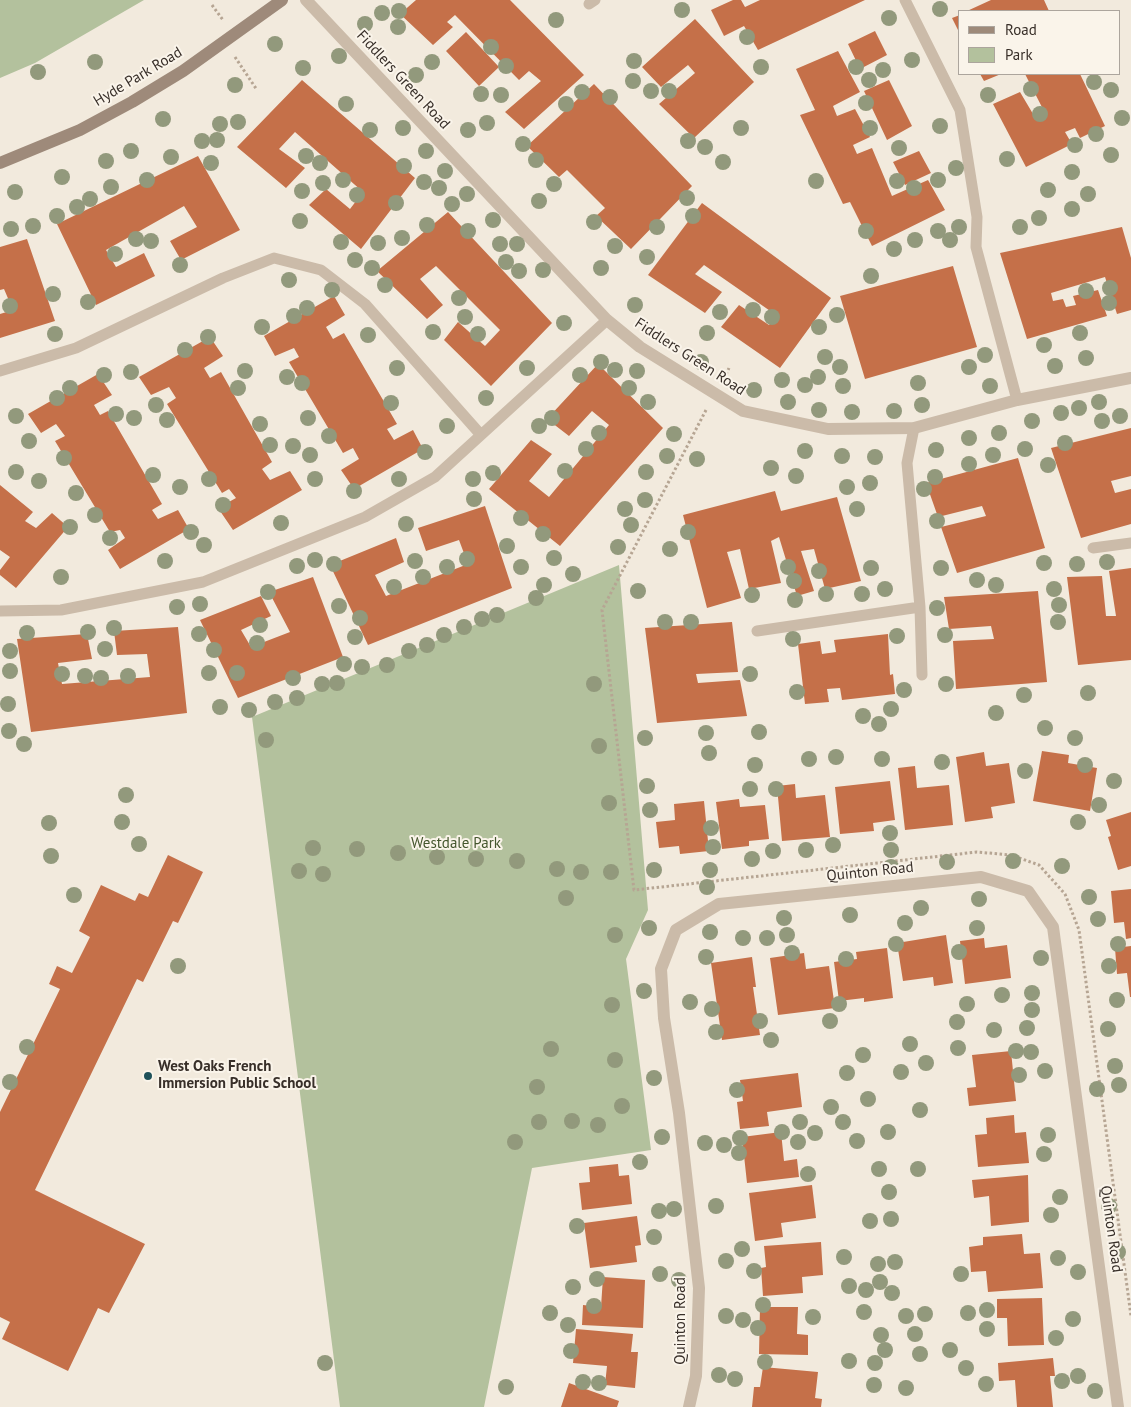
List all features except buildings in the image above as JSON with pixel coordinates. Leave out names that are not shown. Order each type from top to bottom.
[{"type":"main road","name":"Hyde Park Road","points":[[0,163],[80,130],[132,102],[183,71],[282,0]]},
{"type":"street","name":"Fiddlers Green Road","points":[[306,0],[607,320],[640,347],[714,396],[743,411],[828,429],[914,428],[1017,400],[1131,378]]},
{"type":"street","name":"Quinton Road","points":[[689,1407],[696,1376],[699,1288],[679,1113],[664,1018],[661,969],[676,930],[719,904],[981,877],[1028,891],[1054,927],[1118,1407]]},
{"type":"lane","points":[[905,0],[960,110],[977,217],[976,247],[1017,400]]},
{"type":"lane","points":[[0,371],[76,348],[223,278],[274,258],[321,270],[365,304],[481,435]]},
{"type":"lane","points":[[0,611],[61,610],[204,582],[365,517],[435,478],[607,320]]},
{"type":"lane","points":[[914,428],[907,463],[920,607],[922,675]]},
{"type":"lane","points":[[1093,548],[1131,543]]},
{"type":"lane","points":[[757,631],[920,607]]},
{"type":"path","points":[[729,368],[602,610],[634,890],[977,852],[1011,855],[1039,866],[1065,894],[1080,930],[1131,1316]]},
{"type":"green space","points":[[0,0],[144,0],[35,63],[0,78]]},
{"type":"green space","name":"Westdale Park","points":[[619,565],[648,910],[626,959],[651,1150],[532,1168],[484,1407],[340,1407],[252,717]]},
{"type":"place","name":"West Oaks French Immersion Public School","points":[[148,1076]]}]
